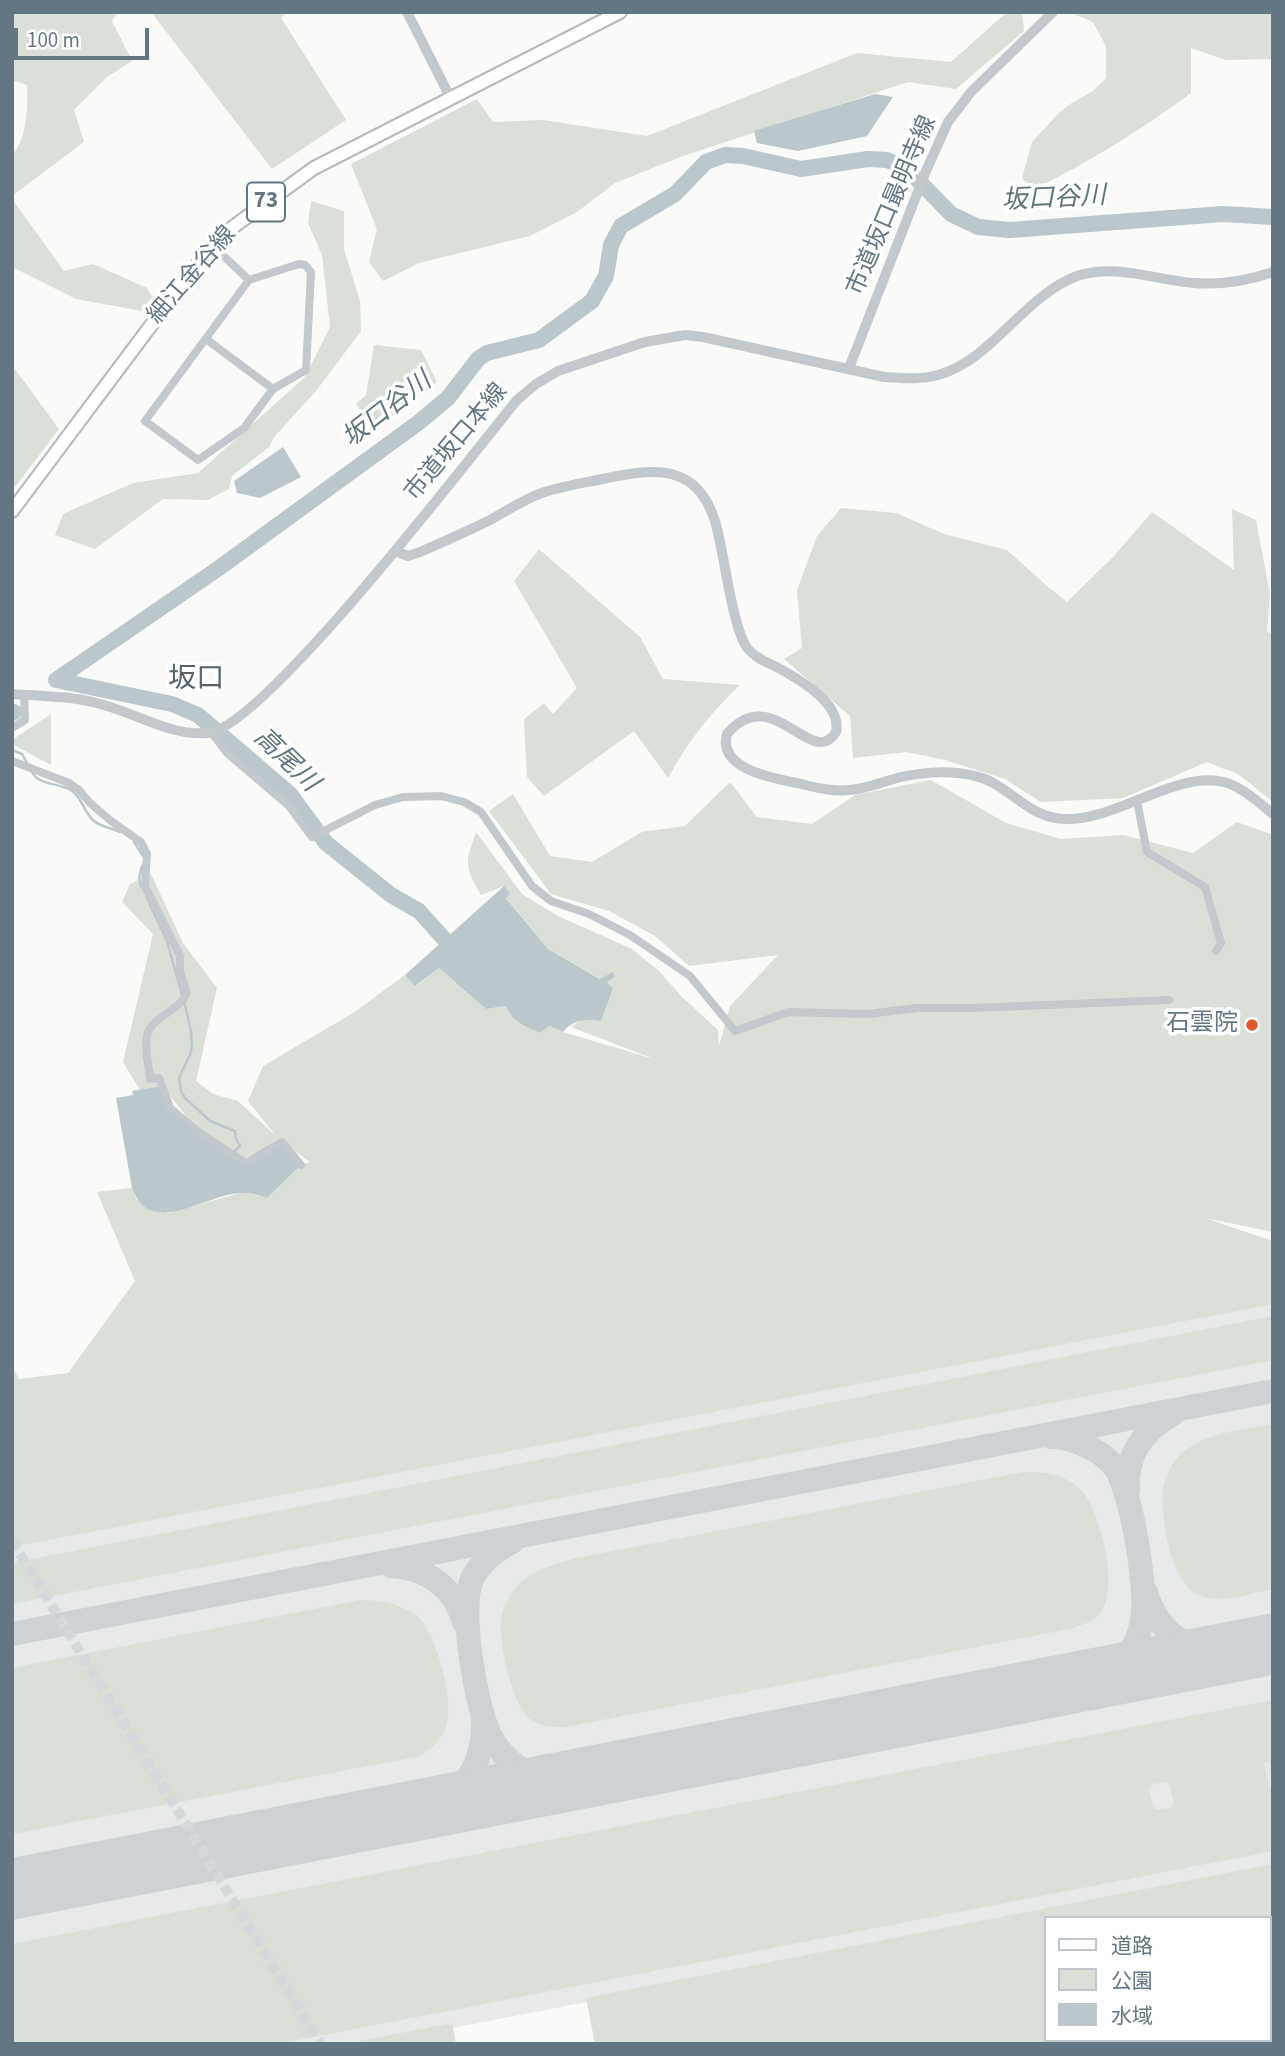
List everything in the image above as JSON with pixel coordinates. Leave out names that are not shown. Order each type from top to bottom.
[{"type":"main road","name":"細江金谷線","points":[[12,511],[213,246],[314,167],[620,12]]},
{"type":"street","points":[[407,12],[451,99]]},
{"type":"street","name":"市道坂口最明寺線","points":[[849,368],[917,192],[948,122],[971,92],[1053,12]]},
{"type":"street","points":[[213,246],[249,280]]},
{"type":"street","points":[[299,264],[305,265],[311,272],[306,370],[273,389],[244,428],[198,460],[145,421],[249,280],[299,264]]},
{"type":"street","name":"市道坂口本線","points":[[212,732],[239,718],[262,698],[330,628],[517,400],[558,371],[645,342],[685,335],[884,377],[913,379],[939,375],[970,359],[1043,296],[1065,281],[1090,272],[1118,271],[1193,283],[1228,284],[1273,272]]},
{"type":"street","points":[[206,339],[273,389]]},
{"type":"street","points":[[395,551],[408,555],[420,552],[529,498],[551,490],[639,472],[675,475],[693,484],[710,509],[737,621],[747,648],[762,660],[801,681],[825,703],[836,719],[836,732],[828,741],[821,743],[805,737],[777,719],[764,716],[739,723],[727,734],[725,740],[730,754],[738,764],[766,777],[835,790],[862,788],[903,777],[932,773],[974,775],[996,784],[1034,811],[1063,820],[1087,817],[1178,786],[1209,780],[1235,787],[1273,814]]},
{"type":"street","points":[[12,728],[25,720],[18,695],[76,698],[106,705],[180,733],[212,732],[227,753],[289,806],[312,837],[375,805],[403,797],[441,796],[464,802],[481,812],[532,886],[551,901],[589,914],[631,935],[691,976],[735,1031],[788,1012],[867,1014],[918,1008],[1169,1000]]},
{"type":"street","points":[[12,761],[32,767],[79,790],[111,821],[141,842],[147,854],[145,886],[180,956],[180,971],[187,993],[184,1000],[150,1029],[147,1042],[150,1079],[159,1077],[170,1108],[200,1133],[246,1163],[282,1142],[301,1165]]},
{"type":"street","points":[[1137,801],[1147,852],[1205,887],[1221,943],[1216,950]]},
{"type":"shaded area","points":[[1273,1281],[1273,1870],[369,2044],[12,2044],[12,1521]]},
{"type":"green space","points":[[12,12],[118,12],[112,21],[132,61],[107,77],[74,110],[84,142],[12,196],[12,155],[24,132],[27,85],[12,80]]},
{"type":"green space","points":[[151,12],[288,12],[281,18],[346,120],[272,169]]},
{"type":"green space","points":[[1007,12],[1022,12],[1024,31],[956,89],[908,82],[683,156],[615,183],[577,212],[530,236],[419,263],[383,281],[369,262],[377,229],[351,164],[477,99],[493,122],[543,120],[647,136],[857,53],[951,62]]},
{"type":"green space","points":[[1069,12],[1273,12],[1273,59],[1226,60],[1191,48],[1191,93],[1114,145],[1033,190],[1022,178],[1032,142],[1058,114],[1093,91],[1106,78],[1106,46],[1093,22]]},
{"type":"green space","points":[[12,199],[64,271],[93,264],[147,288],[155,302],[142,311],[76,299],[12,267]]},
{"type":"green space","points":[[311,201],[344,211],[344,249],[360,301],[361,331],[316,391],[274,437],[269,447],[232,476],[229,489],[208,500],[163,499],[95,549],[55,535],[63,514],[133,483],[198,473],[305,377],[330,327],[322,255],[308,223]]},
{"type":"green space","points":[[374,345],[421,350],[437,382],[374,429],[356,404],[366,395]]},
{"type":"green space","points":[[12,365],[59,429],[12,491]]},
{"type":"green space","points":[[841,508],[896,513],[944,534],[1007,550],[1067,602],[1114,556],[1152,512],[1234,570],[1232,509],[1256,520],[1270,594],[1267,632],[1273,634],[1273,802],[1238,774],[1207,762],[1123,798],[1041,802],[1005,779],[945,760],[907,752],[853,758],[850,716],[784,659],[802,648],[797,590],[817,536]]},
{"type":"green space","points":[[539,549],[640,637],[663,679],[740,685],[700,729],[668,778],[634,731],[544,796],[527,777],[524,719],[544,703],[553,714],[577,688],[514,581]]},
{"type":"green space","points":[[51,714],[51,765],[12,744],[12,740]]},
{"type":"green space","points":[[931,780],[1006,823],[1061,839],[1123,835],[1193,853],[1237,822],[1273,835],[1273,1232],[1205,1218],[1273,1241],[1273,1304],[12,1547],[12,1366],[19,1379],[68,1373],[135,1281],[97,1192],[132,1188],[136,1199],[168,1213],[244,1192],[267,1198],[301,1165],[310,1162],[282,1142],[240,1160],[200,1133],[162,1086],[140,1090],[123,1062],[153,934],[122,902],[130,884],[151,874],[183,943],[217,988],[196,1081],[213,1094],[238,1101],[276,1136],[248,1101],[263,1066],[353,1013],[405,975],[416,986],[439,968],[486,1009],[506,1006],[515,1020],[540,1033],[550,1026],[657,1060],[571,1027],[587,1018],[607,983],[615,976],[612,973],[601,979],[548,949],[506,897],[504,886],[481,895],[468,864],[476,832],[522,894],[558,916],[632,949],[659,971],[681,996],[718,1030],[719,1046],[730,1006],[778,955],[689,966],[655,936],[609,911],[551,894],[489,811],[513,794],[550,856],[592,862],[642,832],[685,826],[730,782],[757,817],[812,824],[855,795]]},
{"type":"green space","points":[[1273,1316],[1273,1360],[12,1604],[12,1563]]},
{"type":"green space","points":[[1273,1424],[1273,1589],[1233,1598],[1204,1597],[1187,1586],[1179,1575],[1169,1546],[1163,1515],[1163,1490],[1167,1475],[1182,1453],[1202,1440]]},
{"type":"green space","points":[[1023,1472],[1046,1473],[1066,1479],[1079,1488],[1094,1512],[1105,1548],[1109,1584],[1102,1611],[1085,1624],[566,1727],[534,1722],[523,1712],[517,1700],[504,1656],[501,1618],[513,1591],[537,1572],[572,1559]]},
{"type":"green space","points":[[360,1600],[397,1605],[417,1616],[437,1650],[446,1683],[447,1723],[443,1734],[425,1753],[12,1834],[12,1668]]},
{"type":"green space","points":[[1273,1700],[1273,1772],[1269,1761],[1264,1763],[1270,1788],[1273,1788],[1273,1851],[277,2044],[12,2044],[12,1944]],"holes":[[[1166,1782],[1170,1786],[1174,1803],[1170,1808],[1157,1810],[1153,1807],[1149,1789],[1153,1784]]]},
{"type":"green space","points":[[1273,1864],[1273,2044],[595,2044],[586,1998]]},
{"type":"green space","points":[[452,2023],[456,2044],[344,2044]]},
{"type":"water","points":[[875,94],[893,97],[867,136],[798,151],[757,143],[754,131]]},
{"type":"water","points":[[283,447],[301,477],[260,498],[237,493],[234,481]]},
{"type":"water","points":[[504,886],[510,894],[506,898],[548,949],[600,979],[613,972],[615,976],[607,983],[613,988],[601,1021],[580,1021],[563,1032],[550,1026],[540,1033],[515,1020],[506,1006],[486,1009],[439,968],[415,986],[405,975]]},
{"type":"water","points":[[162,1086],[170,1108],[245,1163],[282,1142],[301,1165],[267,1198],[248,1193],[230,1194],[182,1210],[152,1211],[141,1203],[132,1188],[116,1098],[133,1095],[132,1091]]},
{"type":"waterway","name":"坂口谷川","points":[[56,680],[219,568],[418,423],[448,398],[478,359],[487,353],[539,340],[592,301],[606,276],[611,245],[621,226],[675,194],[706,162],[725,155],[743,156],[801,169],[868,159],[887,160],[906,168],[951,214],[978,227],[1010,230],[1223,214],[1273,217]]},
{"type":"waterway","name":"高尾川","points":[[56,680],[172,704],[198,715],[290,794],[326,843],[391,895],[419,911],[445,940]]},
{"type":"waterway","points":[[12,750],[22,754],[27,763]]},
{"type":"waterway","points":[[32,772],[44,782],[71,790],[94,821],[120,832]]},
{"type":"waterway","points":[[134,842],[143,856]]},
{"type":"waterway","points":[[141,887],[139,879],[142,866]]},
{"type":"waterway","points":[[146,896],[167,941],[182,995]]},
{"type":"waterway","points":[[184,1001],[192,1046],[179,1078],[181,1091],[210,1121],[235,1131],[240,1146],[234,1152]]},
{"type":"taxiway","points":[[12,1634],[1273,1391]]},
{"type":"taxiway","points":[[1128,1491],[1130,1466],[1138,1445],[1153,1428],[1173,1414]]},
{"type":"taxiway","points":[[1051,1437],[1085,1445],[1113,1465],[1126,1493],[1142,1580],[1142,1621],[1132,1648],[1114,1665],[1078,1682]]},
{"type":"taxiway","points":[[512,1542],[485,1561],[473,1577],[469,1591],[468,1632],[479,1702],[492,1740],[514,1764],[538,1776],[575,1780]]},
{"type":"taxiway","points":[[391,1566],[416,1571],[437,1582],[453,1599],[464,1622]]},
{"type":"taxiway","points":[[1146,1593],[1161,1622],[1170,1633],[1181,1640],[1207,1649],[1240,1651]]},
{"type":"taxiway","points":[[422,1809],[450,1795],[469,1776],[480,1750],[483,1718]]},
{"type":"runway","points":[[12,1889],[1273,1644]]},
{"type":"tunnel","points":[[12,1541],[321,2044]]},
{"type":"place","name":"石雲院","points":[[1252,1025]]},
{"type":"district","name":"坂口","points":[[196,681]]}]
